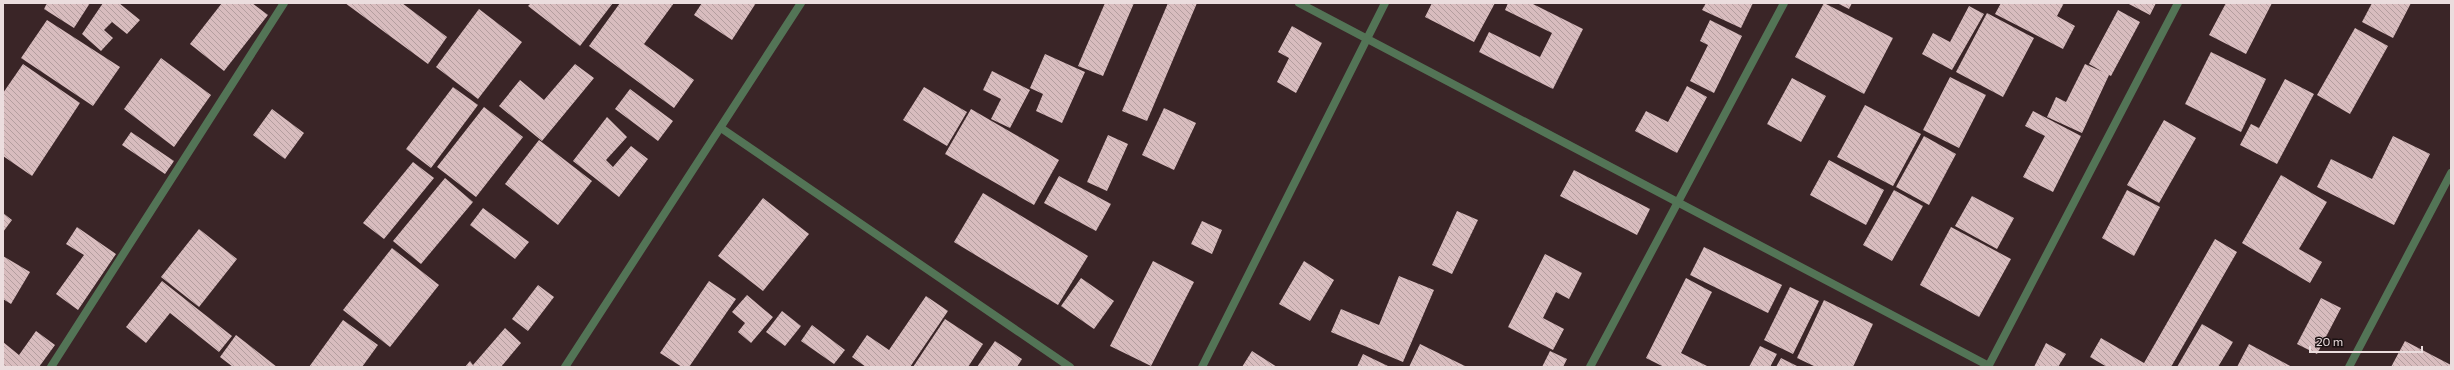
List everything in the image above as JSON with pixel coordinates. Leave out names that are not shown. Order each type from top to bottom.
[{"type":"street","points":[[51,367],[284,3]]},
{"type":"street","points":[[565,367],[802,3]]},
{"type":"street","points":[[1299,3],[1988,366],[2178,3]]},
{"type":"street","points":[[1202,367],[1385,3]]},
{"type":"street","points":[[1590,367],[1679,203],[1784,3]]},
{"type":"street","points":[[721,128],[1070,367]]},
{"type":"street","points":[[2349,367],[2451,173]]},
{"type":"building","points":[[47,3],[90,3],[74,28],[44,9]]},
{"type":"building","points":[[103,3],[119,3],[140,20],[127,34],[112,22],[104,30],[113,38],[101,51],[82,34]]},
{"type":"building","points":[[222,3],[252,3],[268,15],[224,71],[190,44]]},
{"type":"building","points":[[345,3],[402,3],[447,37],[428,64]]},
{"type":"building","points":[[531,3],[613,3],[580,46],[528,6]]},
{"type":"building","points":[[620,3],[674,3],[644,44],[694,80],[674,108],[589,46]]},
{"type":"building","points":[[702,3],[756,3],[732,40],[694,15]]},
{"type":"building","points":[[1105,3],[1134,3],[1103,76],[1078,66]]},
{"type":"building","points":[[1168,3],[1197,3],[1147,121],[1122,111]]},
{"type":"building","points":[[1432,3],[1495,3],[1474,42],[1425,17]]},
{"type":"building","points":[[1508,3],[1531,3],[1583,29],[1553,89],[1479,52],[1489,32],[1540,57],[1552,33],[1505,10]]},
{"type":"building","points":[[1706,3],[1753,3],[1741,28],[1702,10]]},
{"type":"building","points":[[1824,3],[1893,38],[1864,94],[1795,57]]},
{"type":"building","points":[[1837,3],[1852,3],[1849,9]]},
{"type":"building","points":[[2001,3],[2064,3],[2057,16],[2075,26],[2063,49],[1995,14]]},
{"type":"building","points":[[2127,3],[2156,3],[2150,15]]},
{"type":"building","points":[[2226,3],[2272,3],[2246,54],[2209,35]]},
{"type":"building","points":[[2372,3],[2411,3],[2393,38],[2362,22]]},
{"type":"building","points":[[1969,6],[1984,14],[1952,70],[1922,54],[1933,33],[1950,42]]},
{"type":"building","points":[[479,9],[522,42],[478,99],[436,67]]},
{"type":"building","points":[[2118,10],[2140,22],[2111,76],[2109,75],[2082,133],[2047,117],[2056,97],[2066,102],[2085,64],[2103,72],[2089,64]]},
{"type":"building","points":[[1987,13],[2034,38],[2003,97],[1956,72]]},
{"type":"building","points":[[47,20],[120,67],[93,106],[21,58]]},
{"type":"building","points":[[1710,20],[1742,36],[1714,93],[1690,81],[1708,45],[1700,41]]},
{"type":"building","points":[[1292,26],[1322,43],[1296,93],[1277,82],[1289,58],[1278,52]]},
{"type":"building","points":[[2355,28],[2388,46],[2350,114],[2317,95]]},
{"type":"building","points":[[2211,52],[2266,79],[2241,132],[2185,104]]},
{"type":"building","points":[[1045,54],[1085,72],[1062,123],[1036,111],[1043,94],[1030,88]]},
{"type":"building","points":[[161,58],[211,95],[174,147],[124,109]]},
{"type":"building","points":[[23,64],[80,103],[32,176],[3,156],[3,93]]},
{"type":"building","points":[[575,64],[594,78],[542,141],[499,106],[520,80],[544,100]]},
{"type":"building","points":[[992,71],[1030,90],[1010,128],[991,119],[1001,99],[983,90]]},
{"type":"building","points":[[1950,77],[1986,95],[1959,148],[1923,130]]},
{"type":"building","points":[[1792,78],[1826,96],[1801,142],[1767,124]]},
{"type":"building","points":[[2285,79],[2314,94],[2277,164],[2240,145],[2251,124],[2259,128]]},
{"type":"building","points":[[1687,86],[1707,97],[1677,153],[1635,131],[1646,111],[1668,122]]},
{"type":"building","points":[[453,87],[478,105],[431,168],[406,149]]},
{"type":"building","points":[[924,87],[967,112],[947,146],[903,120]]},
{"type":"building","points":[[630,89],[673,121],[658,141],[615,109]]},
{"type":"building","points":[[1865,105],[1921,134],[1893,186],[1837,157]]},
{"type":"building","points":[[484,107],[523,137],[476,197],[437,167]]},
{"type":"building","points":[[1164,108],[1196,123],[1174,170],[1142,155]]},
{"type":"building","points":[[272,109],[304,133],[285,159],[253,135]]},
{"type":"building","points":[[971,109],[1059,160],[1034,205],[945,154]]},
{"type":"building","points":[[2033,111],[2081,136],[2053,192],[2023,177],[2045,136],[2025,126]]},
{"type":"building","points":[[607,117],[627,137],[606,160],[613,167],[631,146],[648,159],[619,197],[573,161]]},
{"type":"building","points":[[2164,120],[2196,138],[2159,203],[2127,185]]},
{"type":"building","points":[[131,132],[174,161],[165,174],[122,145]]},
{"type":"building","points":[[1108,135],[1128,144],[1107,191],[1087,182]]},
{"type":"building","points":[[1924,136],[1956,154],[1929,205],[1896,187]]},
{"type":"building","points":[[2393,136],[2430,154],[2394,225],[2317,187],[2331,159],[2372,179]]},
{"type":"building","points":[[539,140],[592,181],[558,225],[505,184]]},
{"type":"building","points":[[1829,160],[1884,190],[1866,225],[1810,195]]},
{"type":"building","points":[[413,162],[434,178],[384,239],[363,223]]},
{"type":"building","points":[[1574,170],[1650,209],[1637,235],[1560,196]]},
{"type":"building","points":[[2281,175],[2327,202],[2299,249],[2322,262],[2310,283],[2242,243]]},
{"type":"building","points":[[1059,176],[1111,204],[1096,231],[1044,203]]},
{"type":"building","points":[[445,178],[473,202],[421,264],[393,241]]},
{"type":"building","points":[[1894,190],[1923,206],[1892,261],[1863,245]]},
{"type":"building","points":[[2127,190],[2160,207],[2134,256],[2102,238]]},
{"type":"building","points":[[983,193],[1088,256],[1058,305],[954,242]]},
{"type":"building","points":[[1972,196],[2014,218],[1997,249],[1955,226]]},
{"type":"building","points":[[763,198],[809,234],[763,291],[718,256]]},
{"type":"building","points":[[483,208],[529,242],[515,259],[470,225]]},
{"type":"building","points":[[1457,211],[1478,220],[1452,274],[1432,265]]},
{"type":"building","points":[[3,213],[12,220],[3,232]]},
{"type":"building","points":[[1202,221],[1222,230],[1212,254],[1191,244]]},
{"type":"building","points":[[77,227],[116,254],[78,310],[56,294],[84,255],[66,244]]},
{"type":"building","points":[[1951,227],[2011,259],[1979,317],[1920,285]]},
{"type":"building","points":[[199,229],[237,259],[199,307],[161,277]]},
{"type":"building","points":[[2215,239],[2237,252],[2171,367],[2107,367],[2090,357],[2101,338],[2144,363]]},
{"type":"building","points":[[1704,247],[1782,285],[1768,313],[1690,275]]},
{"type":"building","points":[[392,248],[439,285],[390,347],[343,310]]},
{"type":"building","points":[[1545,254],[1582,273],[1569,299],[1556,292],[1543,318],[1564,329],[1553,350],[1508,327]]},
{"type":"building","points":[[3,256],[30,272],[11,304],[3,299]]},
{"type":"building","points":[[1153,261],[1194,282],[1151,366],[1110,346]]},
{"type":"building","points":[[1304,261],[1334,280],[1310,321],[1279,304]]},
{"type":"building","points":[[1399,276],[1434,290],[1403,362],[1331,332],[1341,309],[1379,325]]},
{"type":"building","points":[[1081,278],[1114,301],[1094,329],[1061,306]]},
{"type":"building","points":[[1686,278],[1712,292],[1681,353],[1709,367],[1664,367],[1646,358]]},
{"type":"building","points":[[162,281],[232,336],[219,352],[170,313],[146,343],[126,327]]},
{"type":"building","points":[[709,281],[736,299],[689,367],[682,367],[660,353]]},
{"type":"building","points":[[538,285],[554,297],[528,331],[512,319]]},
{"type":"building","points":[[1790,287],[1819,301],[1793,354],[1764,340]]},
{"type":"building","points":[[747,295],[773,317],[751,343],[738,332],[745,323],[732,312]]},
{"type":"building","points":[[926,296],[948,311],[910,367],[866,367],[852,357],[867,335],[889,350]]},
{"type":"building","points":[[2321,298],[2341,308],[2317,354],[2297,344]]},
{"type":"building","points":[[1824,300],[1873,324],[1853,367],[1816,367],[1797,358]]},
{"type":"building","points":[[782,311],[801,326],[785,346],[766,332]]},
{"type":"building","points":[[945,319],[983,344],[968,367],[913,367]]},
{"type":"building","points":[[343,320],[378,345],[362,367],[309,367]]},
{"type":"building","points":[[2202,324],[2233,342],[2218,367],[2177,367]]},
{"type":"building","points":[[812,325],[845,350],[834,364],[801,341]]},
{"type":"building","points":[[505,328],[521,343],[501,367],[465,367],[470,361],[473,365]]},
{"type":"building","points":[[36,331],[55,345],[39,367],[3,367],[3,342],[19,355]]},
{"type":"building","points":[[236,335],[277,367],[233,367],[220,357]]},
{"type":"building","points":[[995,341],[1022,359],[1017,367],[977,367]]},
{"type":"building","points":[[2405,341],[2451,365],[2450,367],[2391,367]]},
{"type":"building","points":[[2046,343],[2066,354],[2058,367],[2034,367]]},
{"type":"building","points":[[1420,344],[1467,367],[1409,367]]},
{"type":"building","points":[[2249,344],[2292,367],[2237,367]]},
{"type":"building","points":[[1760,346],[1777,354],[1770,367],[1749,367]]},
{"type":"building","points":[[1252,351],[1277,367],[1242,367]]},
{"type":"building","points":[[1550,351],[1567,359],[1563,367],[1542,367]]},
{"type":"building","points":[[1363,354],[1390,367],[1357,367]]},
{"type":"building","points":[[1781,358],[1799,367],[1776,367]]}]
